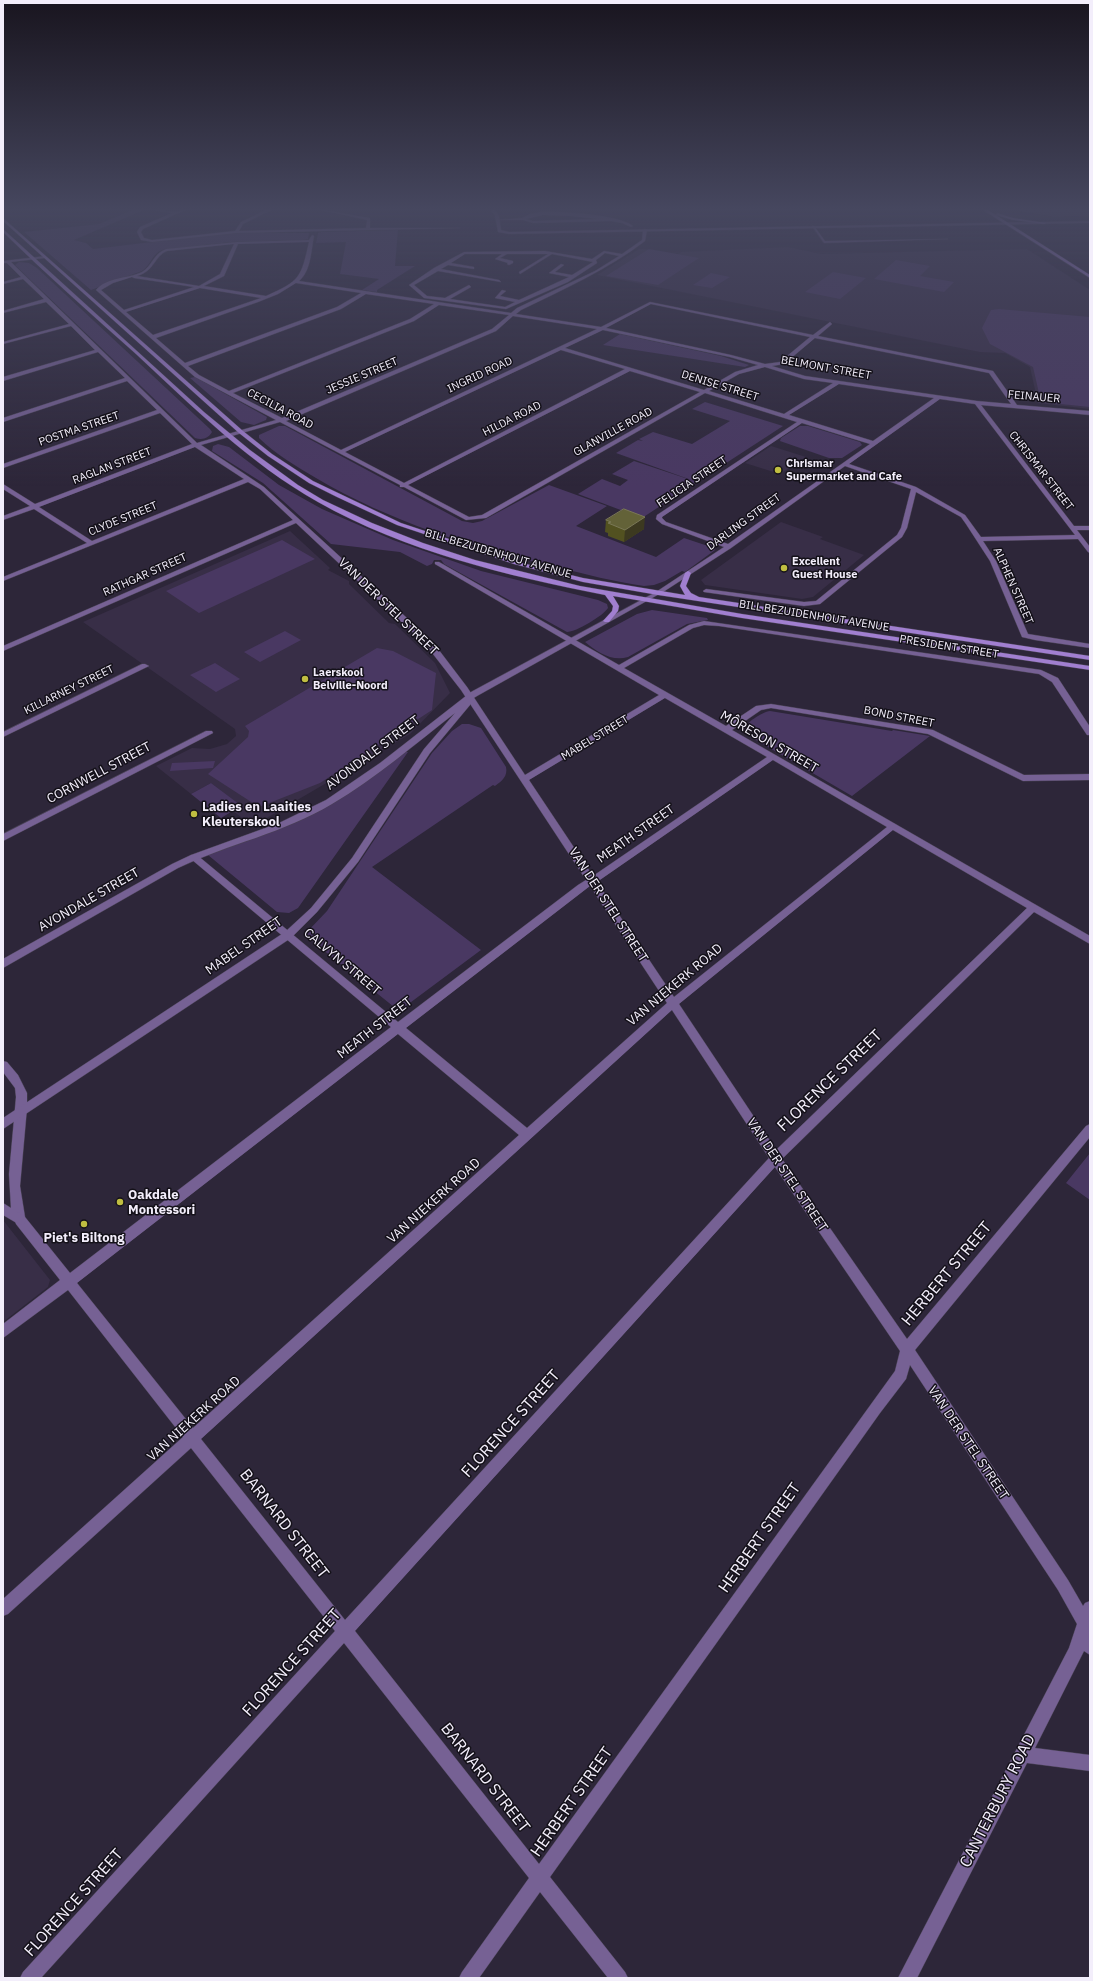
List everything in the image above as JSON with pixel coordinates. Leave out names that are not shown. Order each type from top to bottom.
[{"type":"main road","name":"BILL BEZUIDENHOUT AVENUE","points":[[82,302],[228,436],[264,465],[312,495],[386,531],[438,550],[505,570],[574,588],[644,601],[1090,668]]},
{"type":"main road","name":"BILL BEZUIDENHOUT AVENUE","points":[[96,302],[241,432],[270,455],[311,482],[399,524],[516,563],[583,580],[658,593],[1090,658]]},
{"type":"main road","points":[[688,573],[684,583],[684,590],[697,599]]},
{"type":"main road","points":[[607,621],[616,606],[608,594]]},
{"type":"street","points":[[3,312],[38,302]]},
{"type":"street","name":"VAN DER STEL STREET","points":[[50,302],[196,445],[262,488],[429,643],[471,696],[776,1159],[906,1350],[1058,1579],[1087,1616],[1090,1647]]},
{"type":"street","name":"CECILIA ROAD","points":[[113,302],[197,376],[461,517],[472,520]]},
{"type":"street","points":[[123,312],[152,302]]},
{"type":"street","points":[[153,337],[253,302]]},
{"type":"street","points":[[186,365],[339,308],[349,302]]},
{"type":"street","name":"BELMONT STREET","points":[[427,302],[602,328],[731,356],[794,374],[977,403]]},
{"type":"street","points":[[462,302],[502,308],[520,302]]},
{"type":"street","name":"JESSIE STREET","points":[[228,436],[281,421],[494,330],[522,308],[533,302]]},
{"type":"street","name":"INGRID ROAD","points":[[340,452],[602,328],[649,302]]},
{"type":"street","name":"INGRID ROAD","points":[[652,302],[815,336]]},
{"type":"street","points":[[229,393],[412,320],[437,304]]},
{"type":"street","name":"GLANVILLE ROAD","points":[[472,520],[484,517],[737,373],[766,366],[775,366],[785,361],[830,323]]},
{"type":"street","points":[[3,343],[72,324]]},
{"type":"street","points":[[815,336],[991,372],[1014,405]]},
{"type":"street","name":"DENISE STREET","points":[[560,348],[874,443]]},
{"type":"street","points":[[3,379],[99,350]]},
{"type":"street","name":"HILDA ROAD","points":[[402,486],[630,369]]},
{"type":"street","points":[[3,420],[128,379]]},
{"type":"street","points":[[784,416],[838,382]]},
{"type":"street","name":"DARLING STREET","points":[[644,601],[729,547],[938,397]]},
{"type":"street","name":"FEINAUER","points":[[977,403],[1090,412]]},
{"type":"street","name":"CHRISMAR STREET","points":[[977,403],[1090,551]]},
{"type":"street","name":"POSTMA STREET","points":[[3,466],[162,411]]},
{"type":"street","name":"FELICIA STREET","points":[[729,547],[664,523],[659,519],[659,516],[802,421]]},
{"type":"street","name":"RAGLAN STREET","points":[[3,518],[196,445],[228,436]]},
{"type":"street","name":"ALPHEN STREET","points":[[844,464],[914,488],[962,516],[969,523],[993,561],[1024,634],[1035,638],[1090,646]]},
{"type":"street","name":"CLYDE STREET","points":[[3,579],[250,479]]},
{"type":"street","points":[[3,486],[91,543]]},
{"type":"street","points":[[706,591],[804,604],[818,602],[900,536],[904,528],[914,488]]},
{"type":"street","name":"RATHGAR STREET","points":[[3,649],[296,520]]},
{"type":"street","points":[[1072,528],[1090,528]]},
{"type":"street","points":[[980,539],[1079,537]]},
{"type":"street","name":"MÔRESON STREET","points":[[437,563],[1090,940]]},
{"type":"street","name":"AVONDALE STREET","points":[[3,964],[89,914],[194,857],[282,825],[329,802],[383,765],[471,696],[644,601]]},
{"type":"street","name":"PRESIDENT STREET","points":[[618,668],[692,626],[704,623],[719,624],[1041,672],[1055,680],[1090,734]]},
{"type":"street","name":"KILLARNEY STREET","points":[[3,734],[145,666]]},
{"type":"street","name":"MABEL STREET","points":[[525,779],[664,695]]},
{"type":"street","name":"MABEL STREET","points":[[3,1124],[288,936],[314,910],[355,860],[423,758],[471,696]]},
{"type":"street","name":"BOND STREET","points":[[726,730],[759,708],[771,706],[930,732],[1023,778],[1090,777]]},
{"type":"street","name":"CORNWELL STREET","points":[[3,838],[209,733]]},
{"type":"street","name":"MEATH STREET","points":[[3,1332],[592,880],[772,757]]},
{"type":"street","name":"VAN NIEKERK ROAD","points":[[3,1609],[672,1003],[893,826]]},
{"type":"street","name":"CALVYN STREET","points":[[194,857],[527,1135]]},
{"type":"street","name":"FLORENCE STREET","points":[[28,1978],[788,1146],[1033,907]]},
{"type":"street","name":"BARNARD STREET","points":[[3,1065],[20,1088],[22,1112],[15,1182],[17,1209],[20,1220],[541,1878],[618,1978]]},
{"type":"street","name":"HERBERT STREET","points":[[468,1978],[541,1878],[870,1414],[901,1374],[906,1350],[1090,1129]]},
{"type":"street","points":[[3,1208],[20,1220]]},
{"type":"street","name":"CANTERBURY ROAD","points":[[907,1978],[1076,1651],[1087,1616]]},
{"type":"street","points":[[1022,1754],[1090,1763]]},
{"type":"shaded area","points":[[54,302],[74,302],[212,432],[205,438],[195,438]]},
{"type":"shaded area","points":[[734,302],[1090,302],[1090,409],[1038,403],[1030,367],[1005,353],[980,352]]},
{"type":"shaded area","points":[[999,309],[1090,317],[1090,407],[1041,402],[1033,367],[990,344],[982,328],[991,310]]},
{"type":"shaded area","points":[[620,334],[721,356],[749,365],[745,367],[603,345]]},
{"type":"shaded area","points":[[195,377],[267,417],[266,420],[254,425],[241,422],[190,378]]},
{"type":"shaded area","points":[[705,402],[783,426],[697,482],[616,453],[638,440],[643,441],[639,439],[653,432],[692,444],[730,421],[692,409]]},
{"type":"shaded area","points":[[279,426],[285,426],[462,521],[473,523],[482,521],[549,485],[607,506],[576,526],[656,557],[684,538],[705,545],[709,543],[716,545],[715,550],[685,572],[682,571],[665,581],[654,585],[644,586],[600,578],[494,551],[432,532],[402,520],[316,478],[279,455],[259,438],[259,435]]},
{"type":"shaded area","points":[[800,426],[808,426],[860,442],[862,445],[842,458],[829,458],[780,441],[781,438]]},
{"type":"shaded area","points":[[218,444],[229,447],[279,485],[322,509],[393,540],[481,571],[598,600],[607,604],[608,608],[589,623],[567,632],[444,564],[441,560],[434,560],[432,564],[427,566],[400,552],[331,544],[263,483],[212,451],[213,446]]},
{"type":"shaded area","points":[[771,446],[806,457],[780,474],[745,463]]},
{"type":"shaded area","points":[[634,461],[697,482],[642,518],[578,494],[602,479],[620,486],[628,480],[612,474]]},
{"type":"shaded area","name":"Excellent Guest House","points":[[781,522],[823,537],[820,539],[864,555],[813,597],[802,599],[705,585],[701,580]]},
{"type":"shaded area","name":"Laerskool Belville-Noord","points":[[290,531],[330,568],[328,570],[349,581],[349,584],[389,623],[395,624],[435,663],[450,693],[410,734],[253,826],[233,811],[241,806],[211,783],[191,794],[156,766],[192,748],[210,749],[227,744],[236,736],[235,729],[83,622]]},
{"type":"shaded area","points":[[282,540],[315,559],[199,613],[166,591]]},
{"type":"shaded area","points":[[652,610],[707,618],[708,620],[687,624],[628,657],[616,658],[605,655],[585,642],[637,614]]},
{"type":"shaded area","points":[[285,631],[301,640],[260,662],[244,652]]},
{"type":"shaded area","points":[[377,648],[393,651],[436,673],[432,710],[320,783],[259,807],[208,774],[248,737],[249,731],[245,726]]},
{"type":"shaded area","points":[[215,663],[240,679],[216,692],[190,675]]},
{"type":"shaded area","points":[[770,711],[930,736],[852,796],[744,733],[744,728],[750,721],[763,713]]},
{"type":"shaded area","points":[[462,724],[469,724],[481,728],[506,767],[504,778],[495,786],[493,785],[372,867],[481,950],[399,1011],[306,936],[307,932],[327,911],[432,753],[452,731]]},
{"type":"shaded area","points":[[403,752],[408,752],[298,908],[289,913],[277,912],[208,855],[289,824]]},
{"type":"shaded area","points":[[215,761],[213,768],[170,771],[172,763]]},
{"type":"shaded area","points":[[211,783],[241,806],[221,818],[191,794]]},
{"type":"shaded area","points":[[1090,1153],[1090,1200],[1066,1183]]},
{"type":"shaded area","points":[[3,1220],[50,1280],[48,1287],[3,1322]]},
{"type":"building","points":[[624,509],[645,517],[625,530],[608,523],[611,522],[606,520]]},
{"type":"place","name":"Chrismar Supermarket and Cafe","points":[[778,470]]},
{"type":"place","name":"Excellent Guest House","points":[[784,568]]},
{"type":"place","name":"Laerskool Belville-Noord","points":[[305,679]]},
{"type":"place","name":"Ladies en Laaities Kleuterskool","points":[[194,814]]},
{"type":"place","name":"Oakdale Montessori","points":[[120,1202]]},
{"type":"place","name":"Piet's Biltong","points":[[84,1224]]}]
